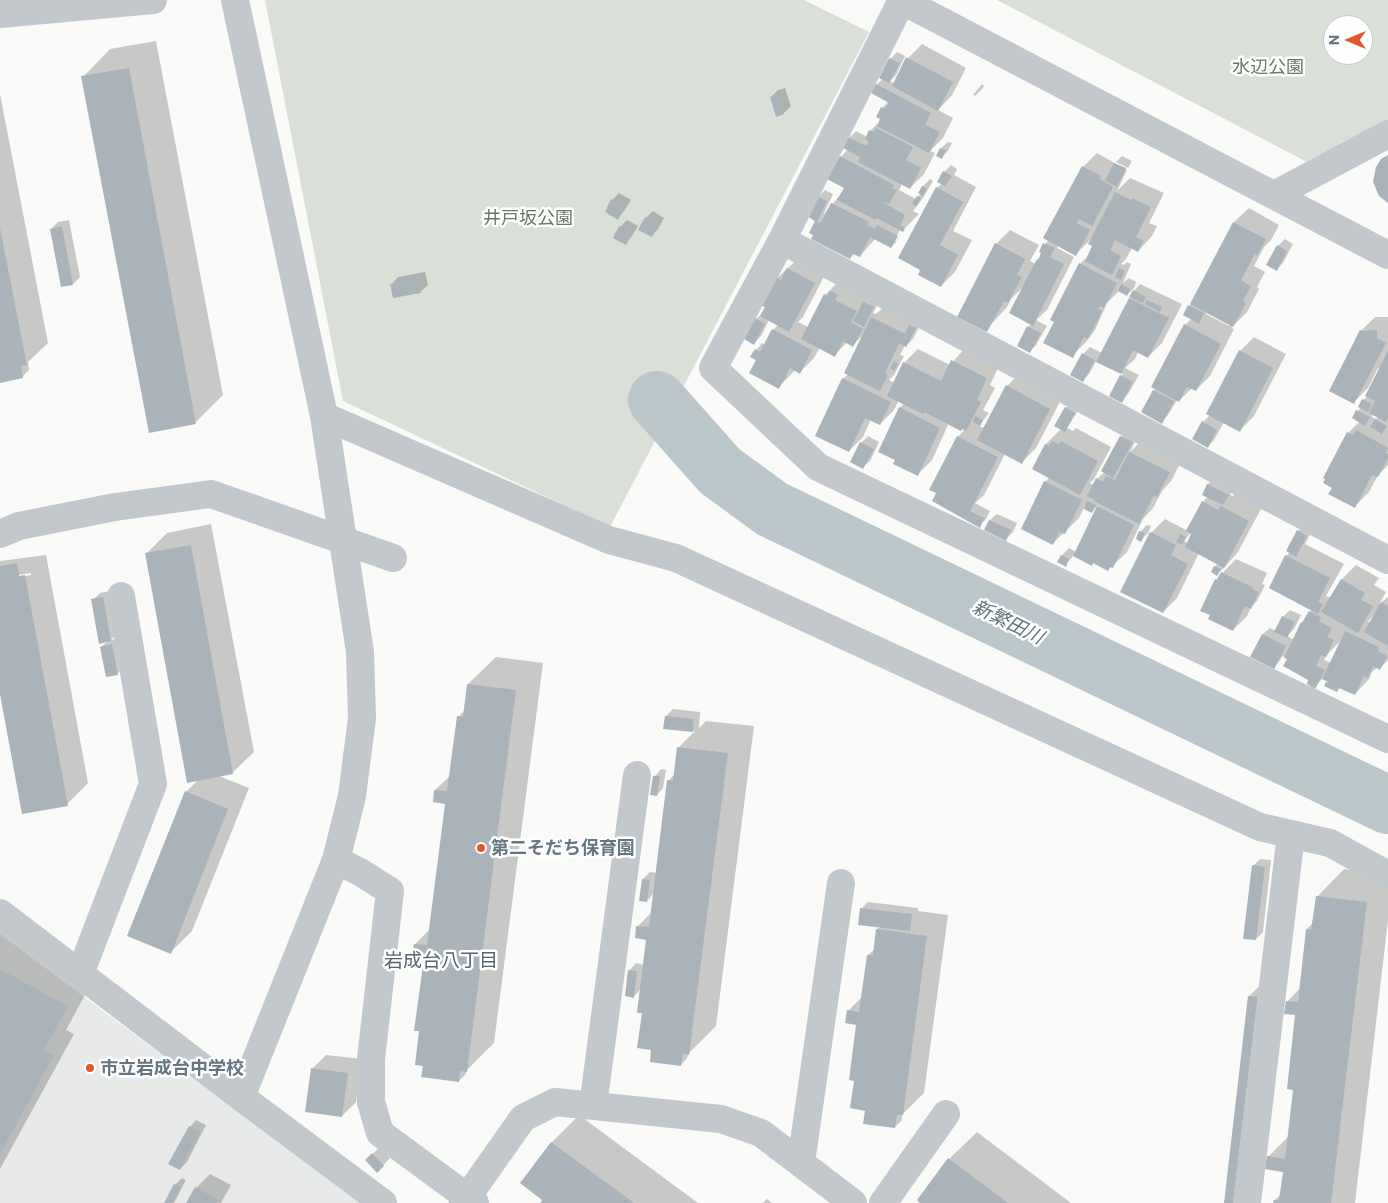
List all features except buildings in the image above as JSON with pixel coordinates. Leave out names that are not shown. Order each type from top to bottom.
[{"type":"street","points":[[0,14],[153,0]]},
{"type":"street","points":[[235,0],[324,416],[360,652],[362,718],[352,796],[336,860],[241,1097]]},
{"type":"street","points":[[1388,255],[902,0],[782,240],[713,368],[818,467],[1388,739]]},
{"type":"street","points":[[1274,195],[1388,134]]},
{"type":"street","points":[[782,240],[1388,560]]},
{"type":"street","points":[[324,416],[609,540],[676,558],[1260,827],[1330,844],[1388,875]]},
{"type":"street","points":[[0,534],[19,526],[115,507],[211,494],[393,558]]},
{"type":"street","points":[[80,974],[154,784],[121,596]]},
{"type":"street","points":[[593,1106],[638,775]]},
{"type":"street","points":[[1247,1203],[1291,834]]},
{"type":"street","points":[[336,860],[360,872],[390,891],[370,1059],[371,1102],[380,1133],[468,1201],[523,1118],[555,1102],[721,1119],[760,1133],[853,1203]]},
{"type":"street","points":[[801,1163],[841,883]]},
{"type":"street","points":[[0,913],[383,1203]]},
{"type":"street","points":[[883,1203],[946,1114]]},
{"type":"shaded area","name":"市立岩成台中学校","points":[[0,934],[360,1203],[0,1203]]},
{"type":"green space","name":"井戸坂公園","points":[[265,0],[804,0],[869,32],[610,527],[343,401]]},
{"type":"green space","name":"水辺公園","points":[[997,0],[1388,0],[1388,122],[1309,163]]},
{"type":"waterway","name":"新繁田川","points":[[657,400],[720,471],[772,509],[1388,805]]},
{"type":"place","name":"第二そだち保育園","points":[[481,848]]},
{"type":"place","name":"市立岩成台中学校","points":[[90,1068]]},
{"type":"district","name":"岩成台八丁目","points":[[441,961]]}]
